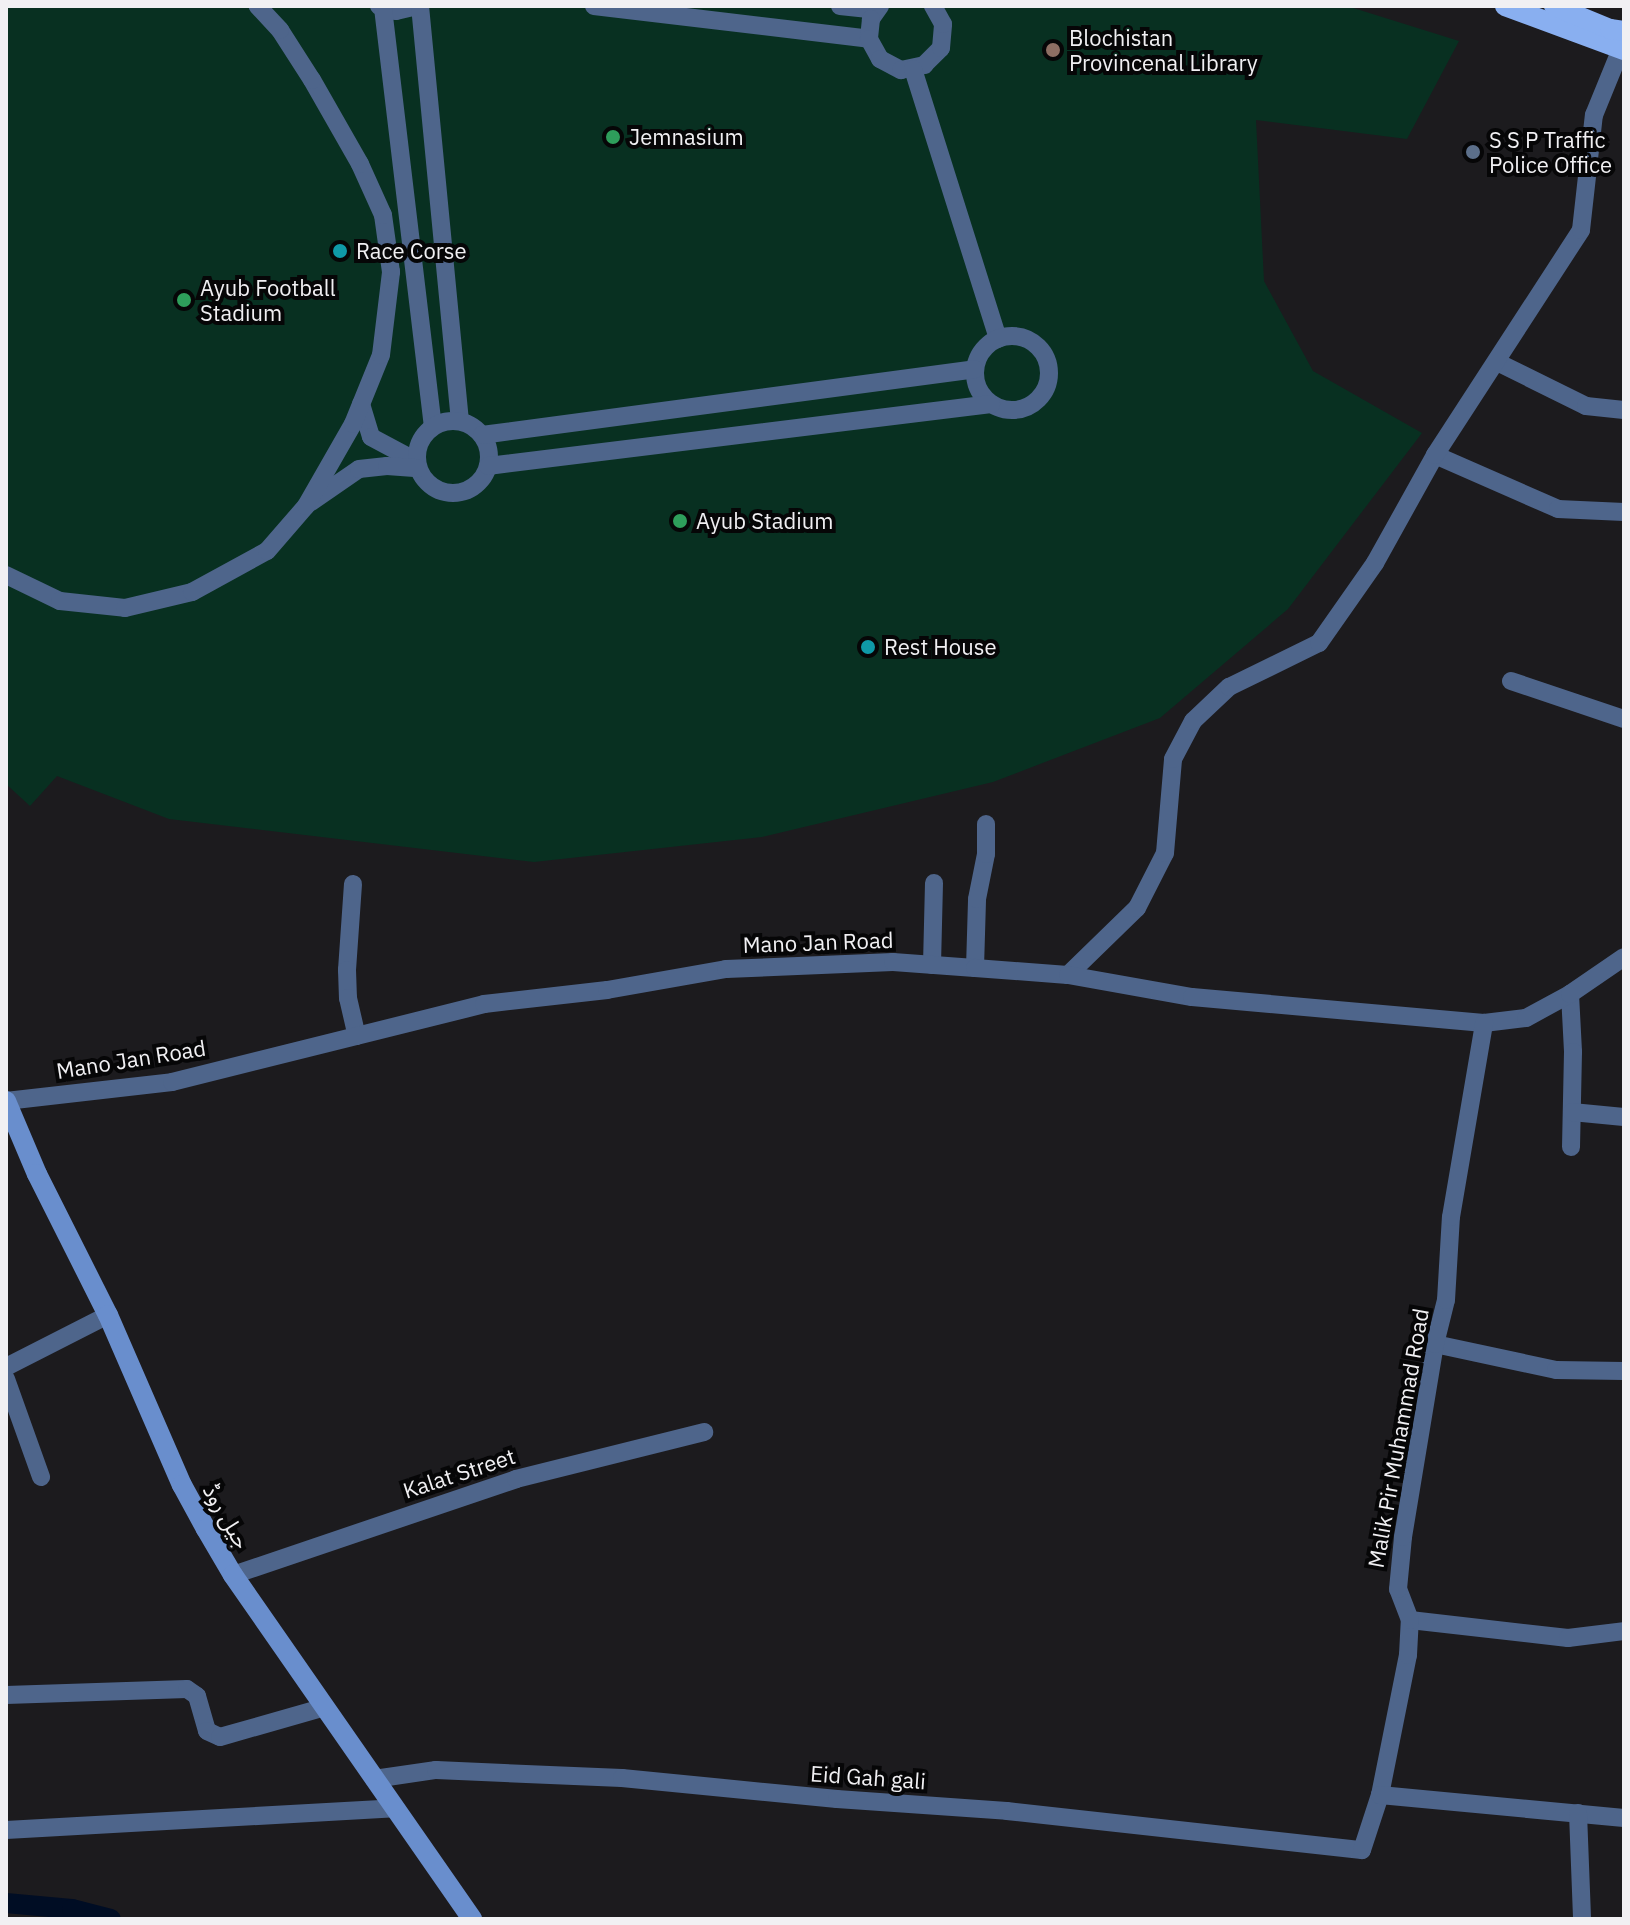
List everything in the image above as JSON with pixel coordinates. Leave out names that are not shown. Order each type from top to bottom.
[{"type":"main road","points":[[1505,6],[1623,43]]},
{"type":"main road","points":[[1554,6],[1610,29],[1623,43]]},
{"type":"main road","name":"جیل روڈ","points":[[6,1101],[37,1174],[108,1315],[182,1485],[233,1575],[472,1919]]},
{"type":"street","points":[[6,575],[60,601],[125,608],[192,592],[267,551],[306,506],[361,404],[381,355],[391,272],[383,215],[360,164],[312,80],[280,30],[258,6]]},
{"type":"street","points":[[433,426],[381,7],[396,11],[418,6],[460,421]]},
{"type":"street","points":[[594,6],[869,39]]},
{"type":"street","points":[[840,6],[878,8],[869,39],[873,50],[890,66],[913,69],[924,65],[941,48],[943,24],[933,6]]},
{"type":"street","points":[[1068,975],[1137,908],[1165,853],[1173,759],[1193,721],[1229,687],[1319,643],[1375,563],[1435,455],[1581,230],[1594,115],[1623,43]]},
{"type":"street","points":[[913,69],[998,339]]},
{"type":"street","points":[[488,466],[991,404],[1015,410],[1038,400],[1049,377],[1043,353],[1034,344],[1023,338],[998,339],[982,351],[975,369],[978,389],[991,404]]},
{"type":"street","points":[[1497,362],[1586,406],[1624,410]]},
{"type":"street","points":[[482,435],[975,369]]},
{"type":"street","points":[[361,404],[371,437],[417,464],[433,488],[457,493],[477,484],[488,466],[487,445],[482,435],[460,421],[433,426],[419,441],[417,464]]},
{"type":"street","points":[[1435,455],[1558,509],[1624,512]]},
{"type":"street","points":[[306,506],[359,469],[417,464]]},
{"type":"street","points":[[1511,681],[1624,719]]},
{"type":"street","points":[[975,968],[977,899],[986,854],[986,824]]},
{"type":"street","points":[[932,965],[934,883]]},
{"type":"street","points":[[353,884],[347,970],[348,998],[357,1036]]},
{"type":"street","name":"Mano Jan Road","points":[[6,1101],[172,1082],[484,1004],[607,990],[726,969],[893,962],[1068,975],[1192,997],[1484,1023],[1526,1018],[1570,994],[1624,957]]},
{"type":"street","points":[[1570,994],[1571,1147]]},
{"type":"street","name":"Malik Pir Muhammad Road","points":[[1357,1852],[1365,1845],[1380,1795],[1408,1655],[1410,1620],[1398,1589],[1403,1537],[1435,1344],[1446,1300],[1451,1217],[1484,1023]]},
{"type":"street","points":[[1572,1112],[1624,1117]]},
{"type":"street","points":[[6,1367],[108,1315]]},
{"type":"street","points":[[1435,1344],[1556,1370],[1624,1371]]},
{"type":"street","points":[[6,1379],[41,1477]]},
{"type":"street","name":"Kalat Street","points":[[233,1575],[516,1479],[704,1432]]},
{"type":"street","points":[[1410,1620],[1568,1638],[1624,1631]]},
{"type":"street","points":[[6,1695],[187,1689],[197,1696],[207,1731],[220,1737],[325,1707]]},
{"type":"street","name":"Eid Gah gali","points":[[374,1779],[436,1770],[622,1778],[1025,1813],[1357,1852]]},
{"type":"street","points":[[1380,1795],[1624,1818]]},
{"type":"street","points":[[6,1830],[394,1808]]},
{"type":"street","points":[[1578,1813],[1582,1919]]},
{"type":"green space","name":"Ayub Stadium","points":[[6,6],[1347,6],[1459,41],[1407,139],[1256,120],[1264,281],[1313,371],[1422,433],[1288,609],[1160,718],[993,782],[762,837],[534,862],[169,819],[57,776],[30,806],[6,784]]},
{"type":"waterway","points":[[6,1903],[72,1909],[111,1919]]},
{"type":"place","name":"Blochistan Provincenal Library","points":[[1053,50]]},
{"type":"place","name":"Jemnasium","points":[[613,137]]},
{"type":"place","name":"S S P Traffic Police Office","points":[[1473,152]]},
{"type":"place","name":"Race Corse","points":[[340,251]]},
{"type":"place","name":"Ayub Football Stadium","points":[[184,300]]},
{"type":"place","name":"Ayub Stadium","points":[[680,521]]},
{"type":"place","name":"Rest House","points":[[868,647]]}]
